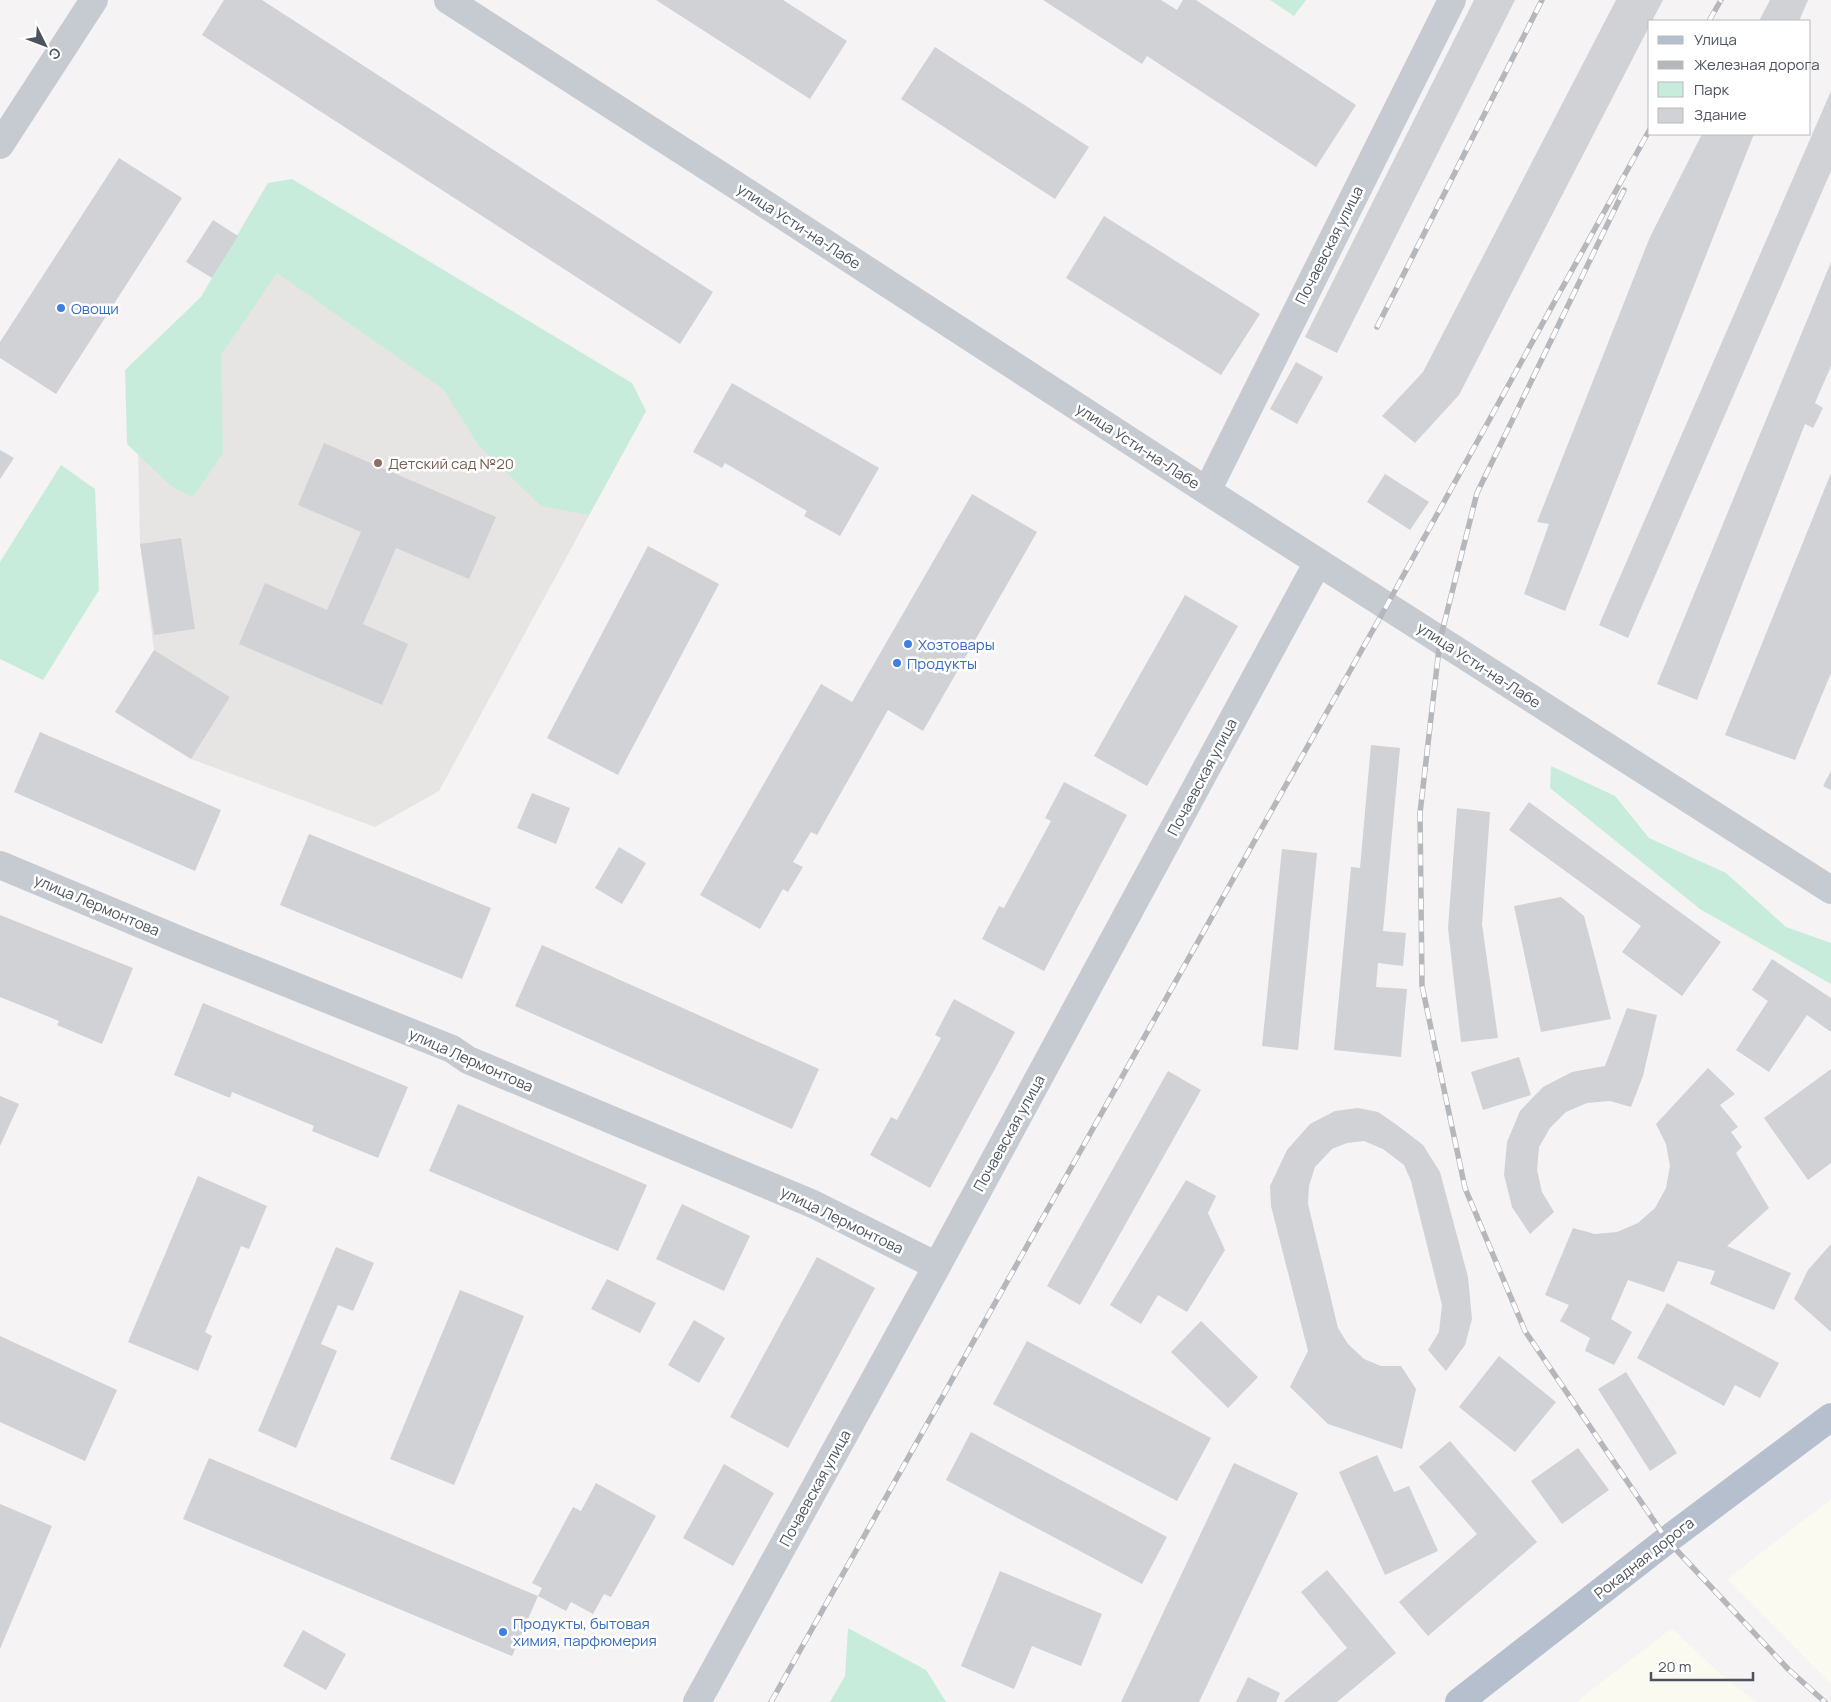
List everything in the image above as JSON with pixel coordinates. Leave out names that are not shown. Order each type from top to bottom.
[{"type":"main road","name":"Рокадная дорога","points":[[1459,1702],[1667,1540],[1831,1417]]},
{"type":"street","points":[[0,144],[94,0]]},
{"type":"street","name":"улица Усти-на-Лабе","points":[[448,0],[774,209],[1206,491],[1831,890]]},
{"type":"street","name":"Почаевская улица","points":[[1206,491],[1452,0]]},
{"type":"street","name":"Почаевская улица","points":[[697,1702],[937,1266],[1318,562]]},
{"type":"street","name":"улица Лермонтова","points":[[0,865],[174,938],[452,1049],[468,1060],[813,1204],[937,1266]]},
{"type":"shaded area","name":"Детский сад №20","points":[[268,183],[646,411],[439,791],[375,827],[191,759],[230,697],[154,650],[140,544],[137,395],[201,297]]},
{"type":"shaded area","points":[[1831,1499],[1831,1684],[1727,1579]]},
{"type":"shaded area","points":[[1672,1628],[1722,1676],[1757,1702],[1576,1702]]},
{"type":"green space","points":[[1270,0],[1306,0],[1294,16]]},
{"type":"green space","points":[[292,179],[632,383],[646,411],[589,515],[541,506],[479,446],[443,389],[277,273],[221,355],[223,453],[193,497],[172,487],[127,444],[125,370],[201,297],[268,183]]},
{"type":"green space","points":[[61,465],[95,489],[99,590],[43,680],[0,659],[0,562]]},
{"type":"green space","points":[[1551,766],[1615,796],[1649,838],[1726,873],[1786,927],[1831,943],[1831,984],[1700,909],[1550,788]]},
{"type":"green space","points":[[848,1628],[926,1670],[946,1702],[830,1702],[845,1676]]},
{"type":"building","points":[[224,0],[262,0],[713,292],[680,344],[202,35]]},
{"type":"building","points":[[656,0],[783,0],[847,41],[810,99]]},
{"type":"building","points":[[1043,0],[1161,0],[1177,10],[1183,0],[1196,0],[1356,105],[1316,167],[1147,56],[1142,64]]},
{"type":"building","points":[[1474,0],[1515,0],[1337,353],[1305,337]]},
{"type":"building","points":[[1616,0],[1663,0],[1653,20],[1648,20],[1648,29],[1459,395],[1415,443],[1382,416],[1423,372]]},
{"type":"building","points":[[1770,0],[1808,0],[1799,20],[1760,20]]},
{"type":"building","points":[[935,47],[1089,147],[1055,199],[901,99]]},
{"type":"building","points":[[1831,91],[1831,171],[1628,638],[1599,625]]},
{"type":"building","points":[[1701,135],[1754,135],[1565,611],[1524,594],[1549,524],[1537,522],[1650,237]]},
{"type":"building","points":[[119,158],[182,198],[56,394],[0,358],[0,342]]},
{"type":"building","points":[[1104,216],[1260,314],[1221,375],[1066,278]]},
{"type":"building","points":[[213,220],[238,236],[212,278],[186,262]]},
{"type":"building","points":[[1831,262],[1831,366],[1815,403],[1823,408],[1813,428],[1805,424],[1697,700],[1657,684]]},
{"type":"building","points":[[1296,362],[1323,377],[1297,424],[1270,409]]},
{"type":"building","points":[[732,383],[879,468],[840,536],[804,516],[807,511],[725,463],[722,468],[693,452]]},
{"type":"building","points":[[324,443],[496,517],[469,579],[396,548],[363,624],[408,644],[382,705],[239,644],[265,583],[327,610],[361,532],[298,505]]},
{"type":"building","points":[[0,450],[14,458],[0,479]]},
{"type":"building","points":[[1831,473],[1831,673],[1795,760],[1725,735]]},
{"type":"building","points":[[1385,474],[1429,502],[1410,530],[1367,502]]},
{"type":"building","points":[[972,494],[1037,532],[923,731],[888,710],[817,835],[811,832],[793,862],[803,867],[788,892],[783,889],[760,929],[700,895],[821,684],[852,702]]},
{"type":"building","points":[[181,538],[195,629],[154,635],[140,544]]},
{"type":"building","points":[[648,546],[719,584],[618,775],[547,738]]},
{"type":"building","points":[[1185,595],[1238,626],[1147,786],[1094,756]]},
{"type":"building","points":[[154,650],[230,697],[191,759],[115,712]]},
{"type":"building","points":[[40,732],[221,810],[195,871],[14,792]]},
{"type":"building","points":[[1371,745],[1400,748],[1383,931],[1406,933],[1403,966],[1378,963],[1376,987],[1407,989],[1401,1057],[1334,1050],[1351,867],[1360,868]]},
{"type":"building","points":[[1831,771],[1831,790],[1823,786]]},
{"type":"building","points":[[1064,782],[1127,815],[1044,971],[982,939],[999,906],[1004,908],[1051,821],[1045,818]]},
{"type":"building","points":[[532,793],[570,808],[556,844],[517,828]]},
{"type":"building","points":[[1529,802],[1721,942],[1682,996],[1622,952],[1641,926],[1509,830]]},
{"type":"building","points":[[1457,808],[1490,812],[1482,924],[1498,1038],[1461,1042],[1448,928]]},
{"type":"building","points":[[309,834],[491,908],[462,979],[280,905]]},
{"type":"building","points":[[619,847],[646,863],[622,904],[595,888]]},
{"type":"building","points":[[1282,849],[1317,853],[1298,1050],[1262,1046]]},
{"type":"building","points":[[1561,897],[1584,916],[1611,1019],[1541,1032],[1514,906]]},
{"type":"building","points":[[0,915],[133,968],[102,1044],[57,1025],[59,1021],[0,997]]},
{"type":"building","points":[[542,945],[819,1069],[792,1129],[515,1006]]},
{"type":"building","points":[[1772,959],[1831,998],[1831,1032],[1807,1015],[1769,1072],[1736,1050],[1768,1001],[1752,990]]},
{"type":"building","points":[[954,999],[1015,1032],[930,1188],[870,1155],[891,1117],[897,1120],[941,1038],[935,1035]]},
{"type":"building","points":[[203,1003],[408,1087],[378,1158],[312,1131],[314,1126],[232,1092],[230,1098],[174,1075]]},
{"type":"building","points":[[1627,1008],[1657,1015],[1643,1076],[1631,1107],[1610,1101],[1587,1103],[1566,1112],[1550,1128],[1539,1147],[1537,1170],[1542,1192],[1554,1212],[1530,1234],[1512,1207],[1504,1175],[1507,1142],[1520,1111],[1543,1087],[1572,1072],[1605,1066]]},
{"type":"building","points":[[1519,1057],[1531,1095],[1483,1110],[1471,1072]]},
{"type":"building","points":[[1708,1068],[1735,1094],[1720,1105],[1738,1127],[1731,1132],[1742,1147],[1736,1153],[1769,1208],[1727,1246],[1791,1273],[1774,1310],[1710,1284],[1715,1271],[1678,1261],[1664,1292],[1628,1280],[1611,1319],[1632,1332],[1614,1365],[1585,1351],[1590,1338],[1560,1321],[1569,1305],[1545,1295],[1573,1228],[1595,1234],[1617,1232],[1638,1223],[1655,1208],[1666,1188],[1670,1166],[1666,1144],[1656,1124]]},
{"type":"building","points":[[1831,1069],[1831,1163],[1808,1180],[1764,1118]]},
{"type":"building","points":[[1168,1071],[1201,1090],[1080,1305],[1047,1286]]},
{"type":"building","points":[[0,1096],[19,1104],[0,1146]]},
{"type":"building","points":[[458,1104],[647,1185],[618,1251],[429,1171]]},
{"type":"building","points":[[1358,1108],[1378,1112],[1423,1145],[1440,1172],[1468,1277],[1472,1319],[1465,1345],[1446,1371],[1428,1350],[1439,1332],[1442,1305],[1411,1181],[1404,1165],[1383,1149],[1364,1141],[1347,1143],[1332,1149],[1315,1167],[1309,1186],[1308,1204],[1338,1328],[1348,1344],[1364,1359],[1381,1366],[1401,1366],[1416,1389],[1402,1449],[1328,1424],[1290,1387],[1308,1351],[1271,1206],[1270,1186],[1287,1150],[1310,1124],[1335,1111]]},
{"type":"building","points":[[198,1176],[267,1206],[249,1249],[241,1246],[205,1332],[212,1336],[198,1371],[128,1342]]},
{"type":"building","points":[[1186,1180],[1216,1196],[1208,1213],[1225,1250],[1187,1312],[1158,1295],[1141,1324],[1110,1305]]},
{"type":"building","points":[[682,1204],[750,1236],[724,1291],[656,1259]]},
{"type":"building","points":[[1831,1244],[1831,1332],[1794,1299],[1808,1270]]},
{"type":"building","points":[[336,1247],[374,1263],[353,1311],[338,1305],[321,1344],[337,1351],[296,1448],[258,1431]]},
{"type":"building","points":[[817,1257],[875,1288],[788,1448],[730,1417]]},
{"type":"building","points":[[607,1279],[656,1303],[640,1333],[591,1309]]},
{"type":"building","points":[[460,1290],[524,1316],[454,1485],[390,1459]]},
{"type":"building","points":[[1667,1303],[1779,1363],[1760,1398],[1735,1385],[1724,1406],[1637,1358]]},
{"type":"building","points":[[694,1320],[725,1338],[699,1383],[668,1365]]},
{"type":"building","points":[[1201,1321],[1258,1377],[1228,1408],[1171,1352]]},
{"type":"building","points":[[0,1336],[117,1390],[85,1461],[0,1422]]},
{"type":"building","points":[[1027,1341],[1211,1438],[1177,1501],[993,1404]]},
{"type":"building","points":[[1499,1356],[1556,1402],[1515,1452],[1459,1407]]},
{"type":"building","points":[[1626,1372],[1677,1453],[1650,1471],[1598,1389]]},
{"type":"building","points":[[971,1432],[1167,1537],[1142,1584],[946,1480]]},
{"type":"building","points":[[1450,1441],[1537,1542],[1428,1636],[1399,1602],[1477,1534],[1419,1467]]},
{"type":"building","points":[[1578,1448],[1609,1490],[1562,1524],[1531,1481]]},
{"type":"building","points":[[1377,1455],[1394,1492],[1409,1486],[1438,1551],[1385,1575],[1339,1472]]},
{"type":"building","points":[[209,1458],[538,1596],[512,1656],[183,1519]]},
{"type":"building","points":[[1234,1463],[1298,1493],[1199,1702],[1121,1702]]},
{"type":"building","points":[[724,1464],[774,1493],[733,1566],[683,1538]]},
{"type":"building","points":[[596,1483],[656,1516],[611,1597],[604,1594],[593,1614],[571,1602],[566,1611],[538,1596],[542,1588],[532,1583],[573,1507],[581,1511]]},
{"type":"building","points":[[0,1504],[52,1526],[0,1649]]},
{"type":"building","points":[[1327,1570],[1396,1653],[1337,1702],[1285,1702],[1347,1648],[1301,1592]]},
{"type":"building","points":[[1000,1571],[1102,1614],[1081,1666],[1032,1646],[1014,1689],[961,1666]]},
{"type":"building","points":[[303,1630],[346,1654],[326,1690],[283,1666]]},
{"type":"building","points":[[1248,1677],[1280,1693],[1276,1702],[1236,1702]]},
{"type":"railway","points":[[1377,327],[1542,0]]},
{"type":"railway","points":[[1710,20],[1721,0]]},
{"type":"railway","points":[[771,1702],[1387,605],[1648,133]]},
{"type":"railway","points":[[1624,190],[1477,493],[1440,640],[1420,813],[1422,986],[1465,1188],[1525,1331],[1667,1540],[1788,1669],[1825,1702]]},
{"type":"place","name":"Овощи","points":[[61,308]]},
{"type":"place","name":"Детский сад №20","points":[[378,463]]},
{"type":"place","name":"Хозтовары","points":[[908,644]]},
{"type":"place","name":"Продукты","points":[[897,663]]},
{"type":"place","name":"Продукты, бытовая химия, парфюмерия","points":[[503,1632]]}]
